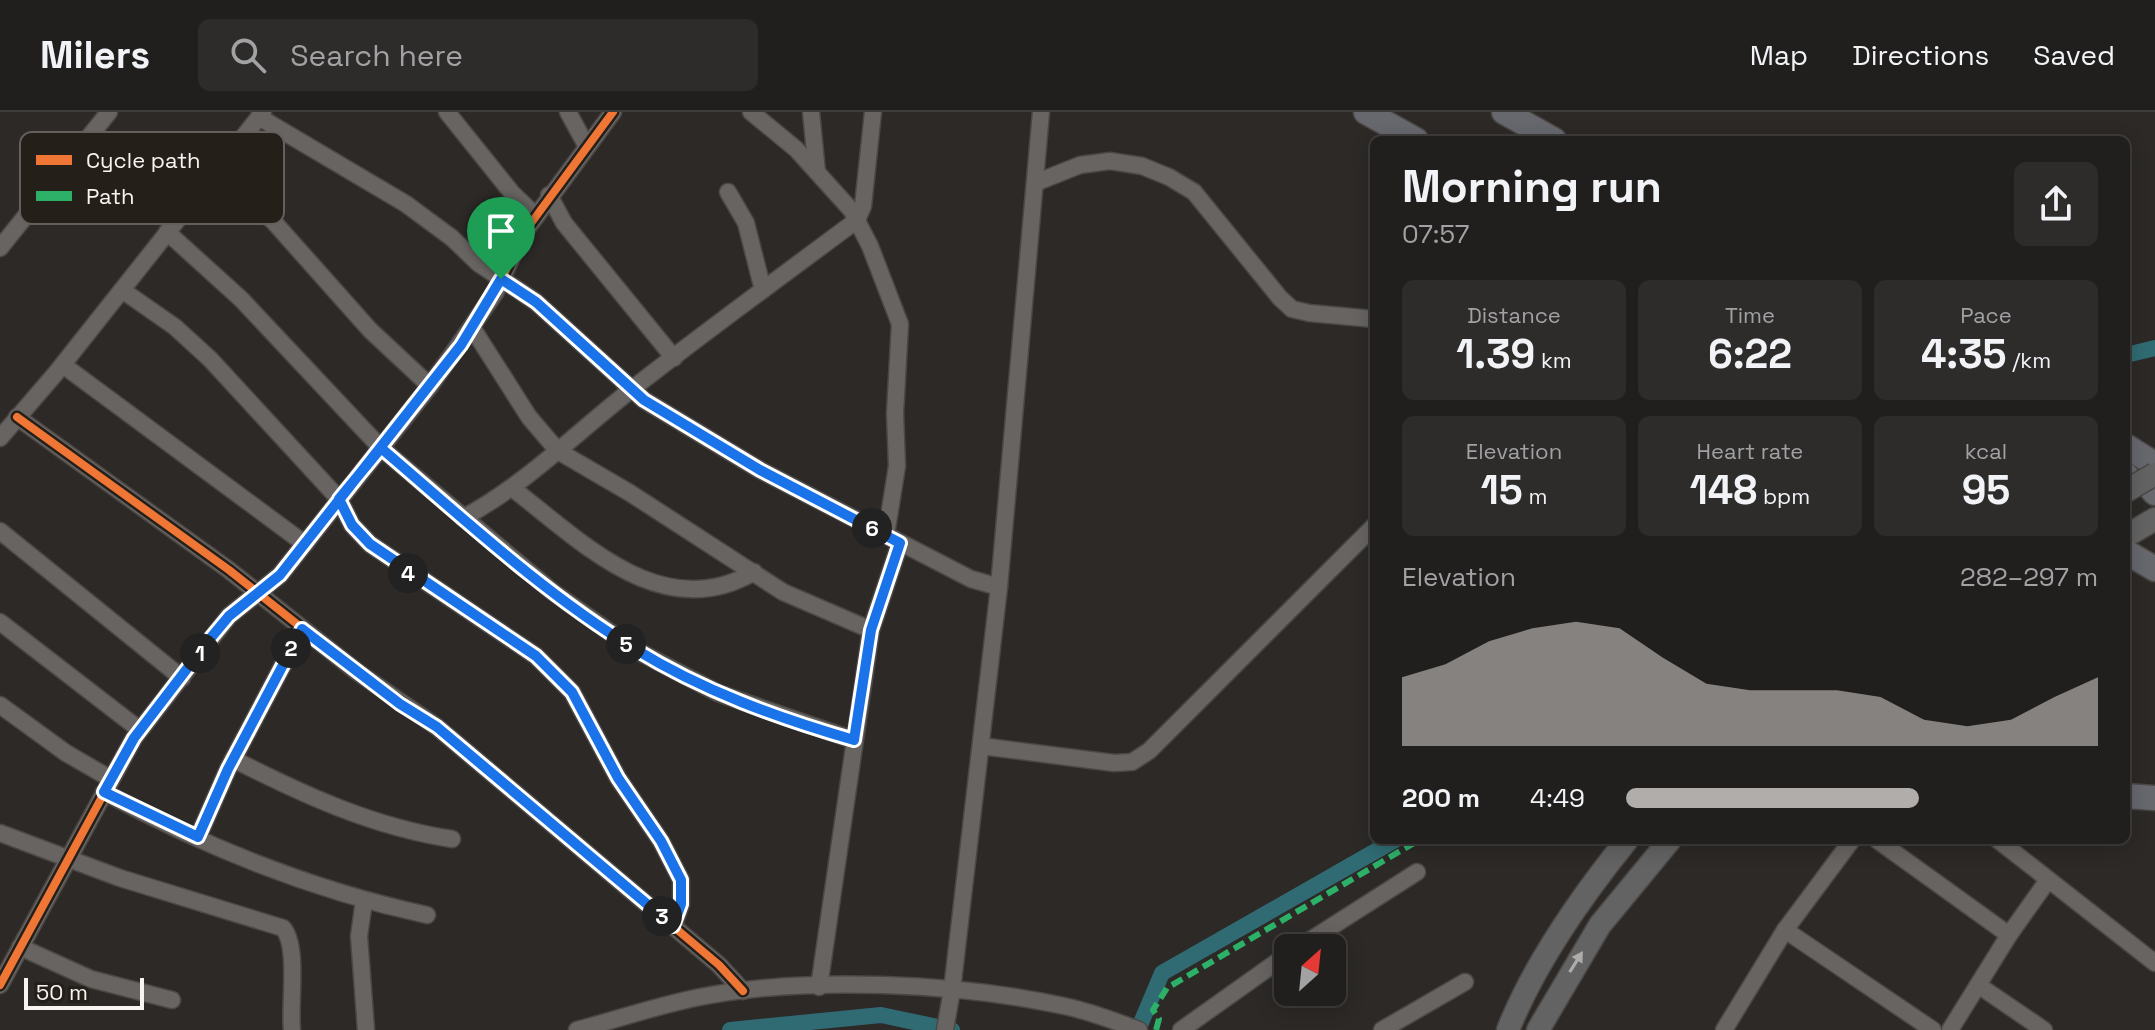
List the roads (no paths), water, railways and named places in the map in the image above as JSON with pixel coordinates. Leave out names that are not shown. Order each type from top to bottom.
[{"type":"highway","points":[[1366,112],[1409,136]]},
{"type":"highway","points":[[1504,112],[1547,136]]},
{"type":"highway","points":[[2130,451],[2153,480]]},
{"type":"highway","points":[[2130,554],[2155,569]]},
{"type":"highway","points":[[2130,796],[2155,798]]},
{"type":"main road","points":[[2130,489],[2153,480]]},
{"type":"main road","points":[[2130,534],[2155,519]]},
{"type":"main road","points":[[1508,1030],[1535,973],[1572,915],[1624,844]]},
{"type":"main road","points":[[1538,1030],[1564,981],[1600,925],[1667,844]]},
{"type":"street","points":[[93,132],[109,112]]},
{"type":"street","points":[[447,112],[512,193],[535,215]]},
{"type":"street","points":[[568,112],[586,145]]},
{"type":"street","points":[[0,985],[140,730],[229,616],[280,575],[430,386],[473,329],[535,215],[613,112]]},
{"type":"street","points":[[751,112],[796,149],[857,220],[900,324],[893,539],[871,630],[819,987]]},
{"type":"street","points":[[811,112],[817,172]]},
{"type":"street","points":[[463,518],[512,488],[632,389],[857,220],[863,206],[873,112]]},
{"type":"street","points":[[946,1024],[999,587],[1041,112]]},
{"type":"street","points":[[247,132],[261,115],[406,204],[501,279],[536,302],[644,400],[760,470],[971,579],[999,587]]},
{"type":"street","points":[[1035,183],[1080,165],[1110,161],[1156,171],[1194,192],[1292,309],[1370,319]]},
{"type":"street","points":[[728,192],[746,223],[763,290]]},
{"type":"street","points":[[549,195],[564,223],[674,358]]},
{"type":"street","points":[[0,248],[20,223]]},
{"type":"street","points":[[0,438],[63,365],[173,224]]},
{"type":"street","points":[[276,224],[370,330],[430,386]]},
{"type":"street","points":[[167,232],[241,299],[381,448],[553,592],[659,663],[718,693],[854,740]]},
{"type":"street","points":[[122,290],[175,327],[210,359],[339,499],[352,525],[370,544],[536,656],[572,692],[618,778],[661,841],[681,880],[681,904],[673,926]]},
{"type":"street","points":[[473,329],[529,417],[558,451],[815,607],[871,630]]},
{"type":"street","points":[[63,365],[305,544]]},
{"type":"street","points":[[17,417],[257,593],[400,704],[437,727],[719,965],[743,991]]},
{"type":"street","points":[[512,488],[599,555],[667,588],[683,591],[732,585],[754,572]]},
{"type":"street","points":[[981,746],[1097,763],[1132,762],[1149,751],[1370,530]]},
{"type":"street","points":[[0,531],[182,678]]},
{"type":"street","points":[[0,622],[140,730]]},
{"type":"street","points":[[198,837],[233,759],[302,629]]},
{"type":"street","points":[[0,705],[108,786],[198,837],[364,901],[427,915]]},
{"type":"street","points":[[233,759],[351,814],[422,835],[452,839]]},
{"type":"street","points":[[0,833],[67,860],[283,928],[291,949],[292,1030]]},
{"type":"street","points":[[1724,1030],[1785,930],[1849,844]]},
{"type":"street","points":[[1883,844],[2009,935]]},
{"type":"street","points":[[2003,844],[2155,963]]},
{"type":"street","points":[[1320,934],[1417,872]]},
{"type":"street","points":[[1950,1030],[2009,935],[2048,880]]},
{"type":"street","points":[[364,901],[359,936],[366,1030]]},
{"type":"street","points":[[1785,930],[1933,1030]]},
{"type":"street","points":[[20,947],[91,979],[172,1000]]},
{"type":"street","points":[[1181,1030],[1274,964]]},
{"type":"street","points":[[1382,1030],[1465,982]]},
{"type":"street","points":[[577,1030],[702,996],[743,991],[882,985],[952,990],[1064,1006],[1132,1028]]},
{"type":"street","points":[[1978,985],[2044,1030]]},
{"type":"waterway","points":[[2130,354],[2155,348]]},
{"type":"waterway","points":[[1138,1030],[1162,973],[1388,844]]},
{"type":"waterway","points":[[730,1030],[881,1015],[952,1030]]}]
